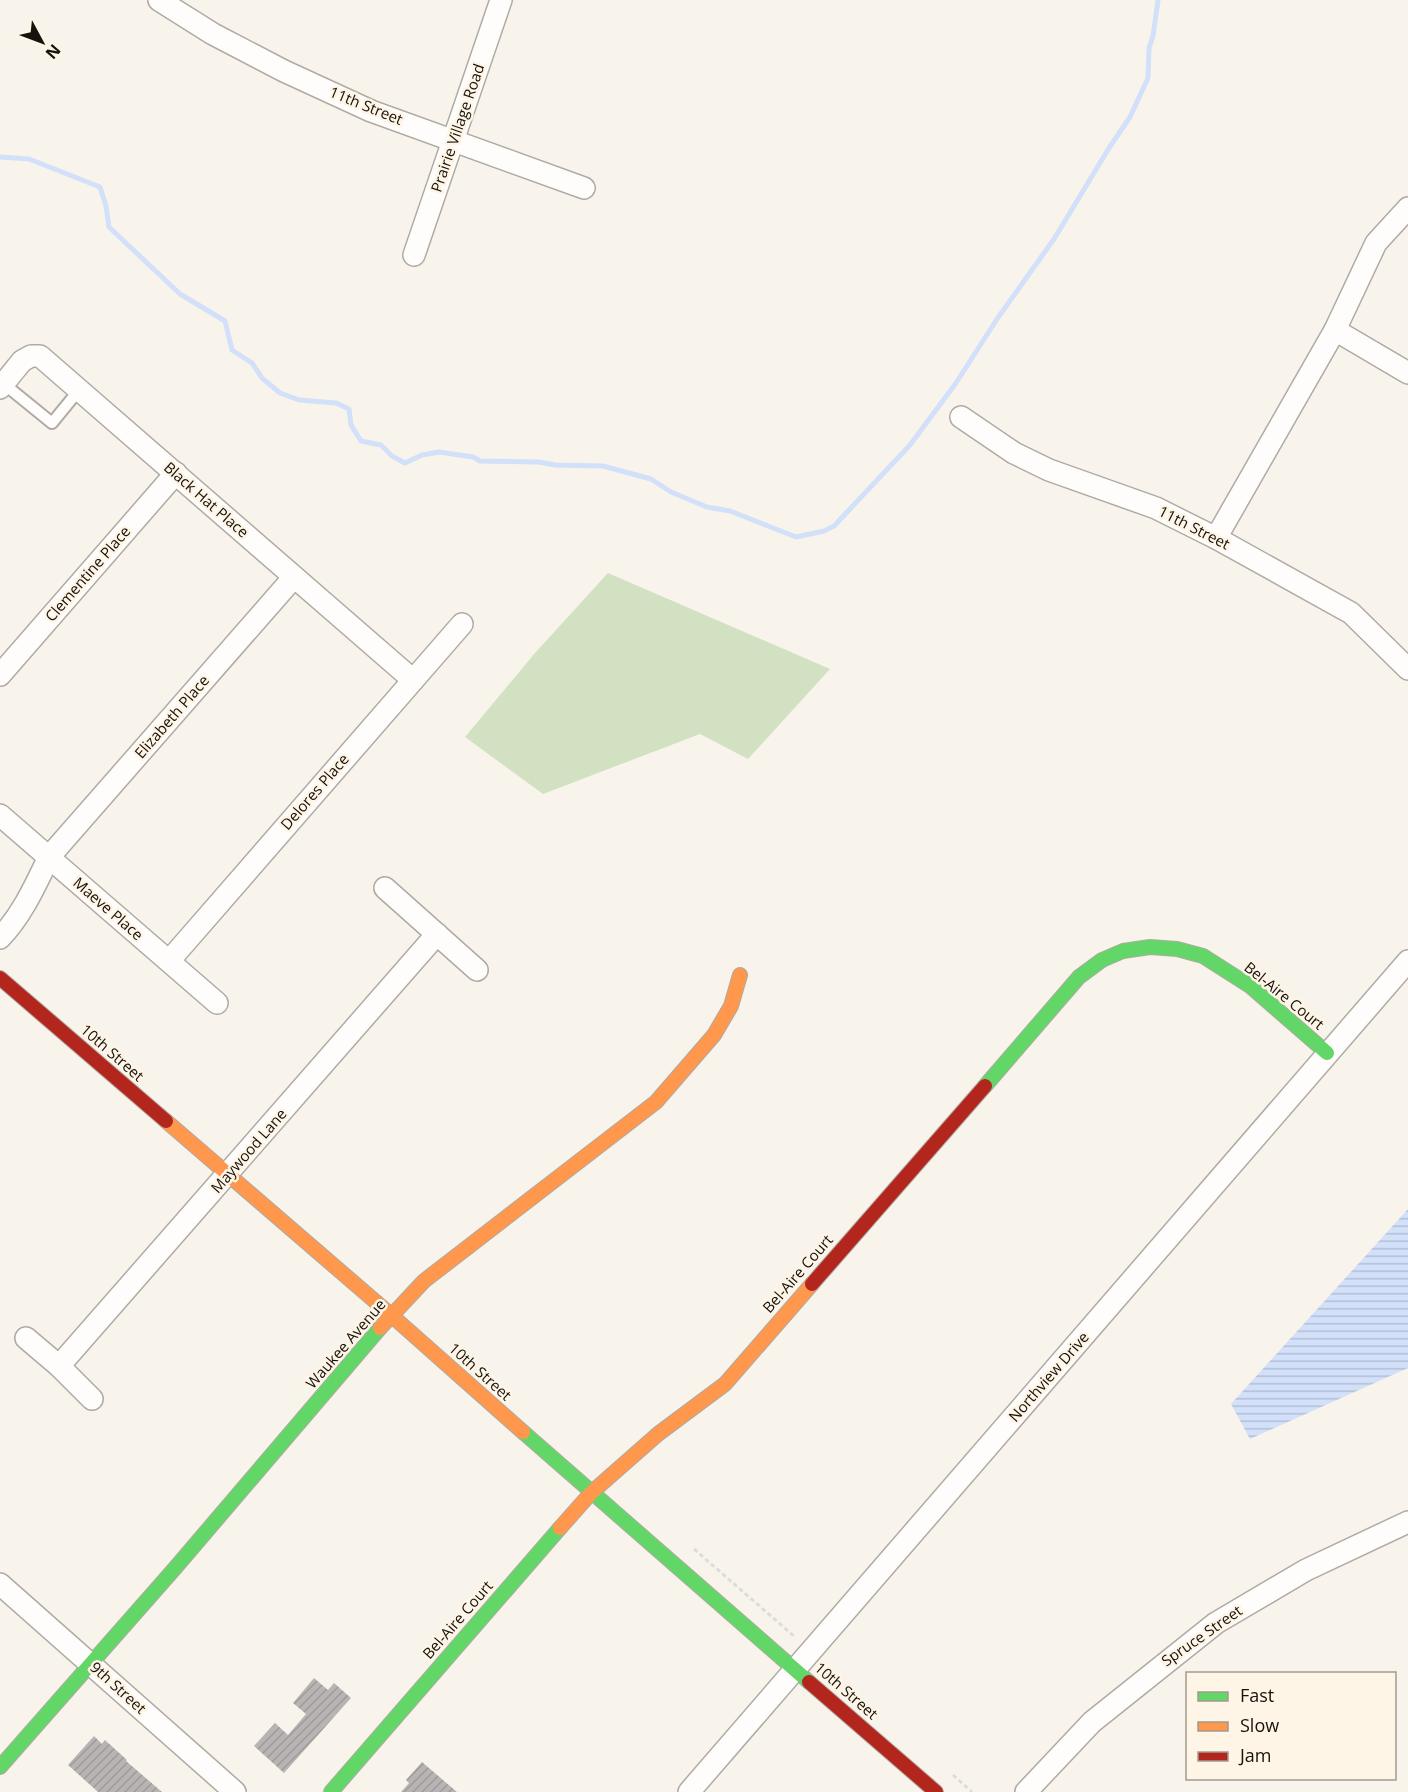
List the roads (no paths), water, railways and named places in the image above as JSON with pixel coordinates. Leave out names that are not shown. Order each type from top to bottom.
[{"type":"street","name":"Prairie Village Road","points":[[414,255],[501,0]]},
{"type":"street","name":"11th Street","points":[[162,1],[213,34],[284,71],[371,111],[584,188]]},
{"type":"street","points":[[1216,538],[1335,330],[1376,243],[1408,208]]},
{"type":"street","points":[[1335,330],[1408,373]]},
{"type":"street","name":"Black Hat Place","points":[[2,386],[22,362],[31,356],[40,356],[413,680]]},
{"type":"street","name":"11th Street","points":[[961,417],[1014,453],[1049,470],[1156,508],[1216,538],[1351,613],[1408,669]]},
{"type":"street","name":"Clementine Place","points":[[0,675],[176,474]]},
{"type":"street","name":"Elizabeth Place","points":[[0,938],[12,925],[49,857],[294,577]]},
{"type":"street","name":"Delores Place","points":[[169,961],[462,624]]},
{"type":"street","name":"Maeve Place","points":[[0,814],[217,1003]]},
{"type":"street","points":[[385,888],[477,970]]},
{"type":"street","name":"Maywood Lane","points":[[59,1366],[437,934]]},
{"type":"street","name":"Bel-Aire Court","points":[[331,1792],[591,1492],[658,1434],[725,1384],[1079,977],[1102,960],[1122,951],[1150,947],[1177,949],[1203,956],[1250,986],[1327,1053]]},
{"type":"street","name":"Northview Drive","points":[[689,1792],[1408,961]]},
{"type":"street","name":"Waukee Avenue","points":[[0,1767],[391,1315],[424,1281],[656,1102],[714,1035],[731,1006],[740,975]]},
{"type":"street","name":"10th Street","points":[[0,978],[391,1315],[936,1792]]},
{"type":"street","points":[[26,1338],[59,1366],[92,1399]]},
{"type":"street","name":"Spruce Street","points":[[1026,1792],[1092,1722],[1216,1623],[1306,1570],[1408,1522]]},
{"type":"street","name":"9th Street","points":[[0,1584],[235,1792]]},
{"type":"lane","points":[[2,386],[52,423],[80,390]]},
{"type":"water","points":[[1408,1209],[1408,1368],[1250,1439],[1231,1404]]},
{"type":"waterway","points":[[0,157],[29,159],[100,187],[109,227],[180,294],[225,321],[232,350],[252,363],[262,378],[280,393],[299,400],[336,403],[349,409],[351,425],[361,441],[381,445],[392,456],[405,463],[422,455],[439,452],[473,457],[480,461],[603,466],[651,479],[671,492],[707,507],[730,511],[796,537],[824,531],[834,526],[910,445],[956,383],[997,319],[1054,239],[1130,117],[1148,78],[1149,48],[1158,0]]}]
